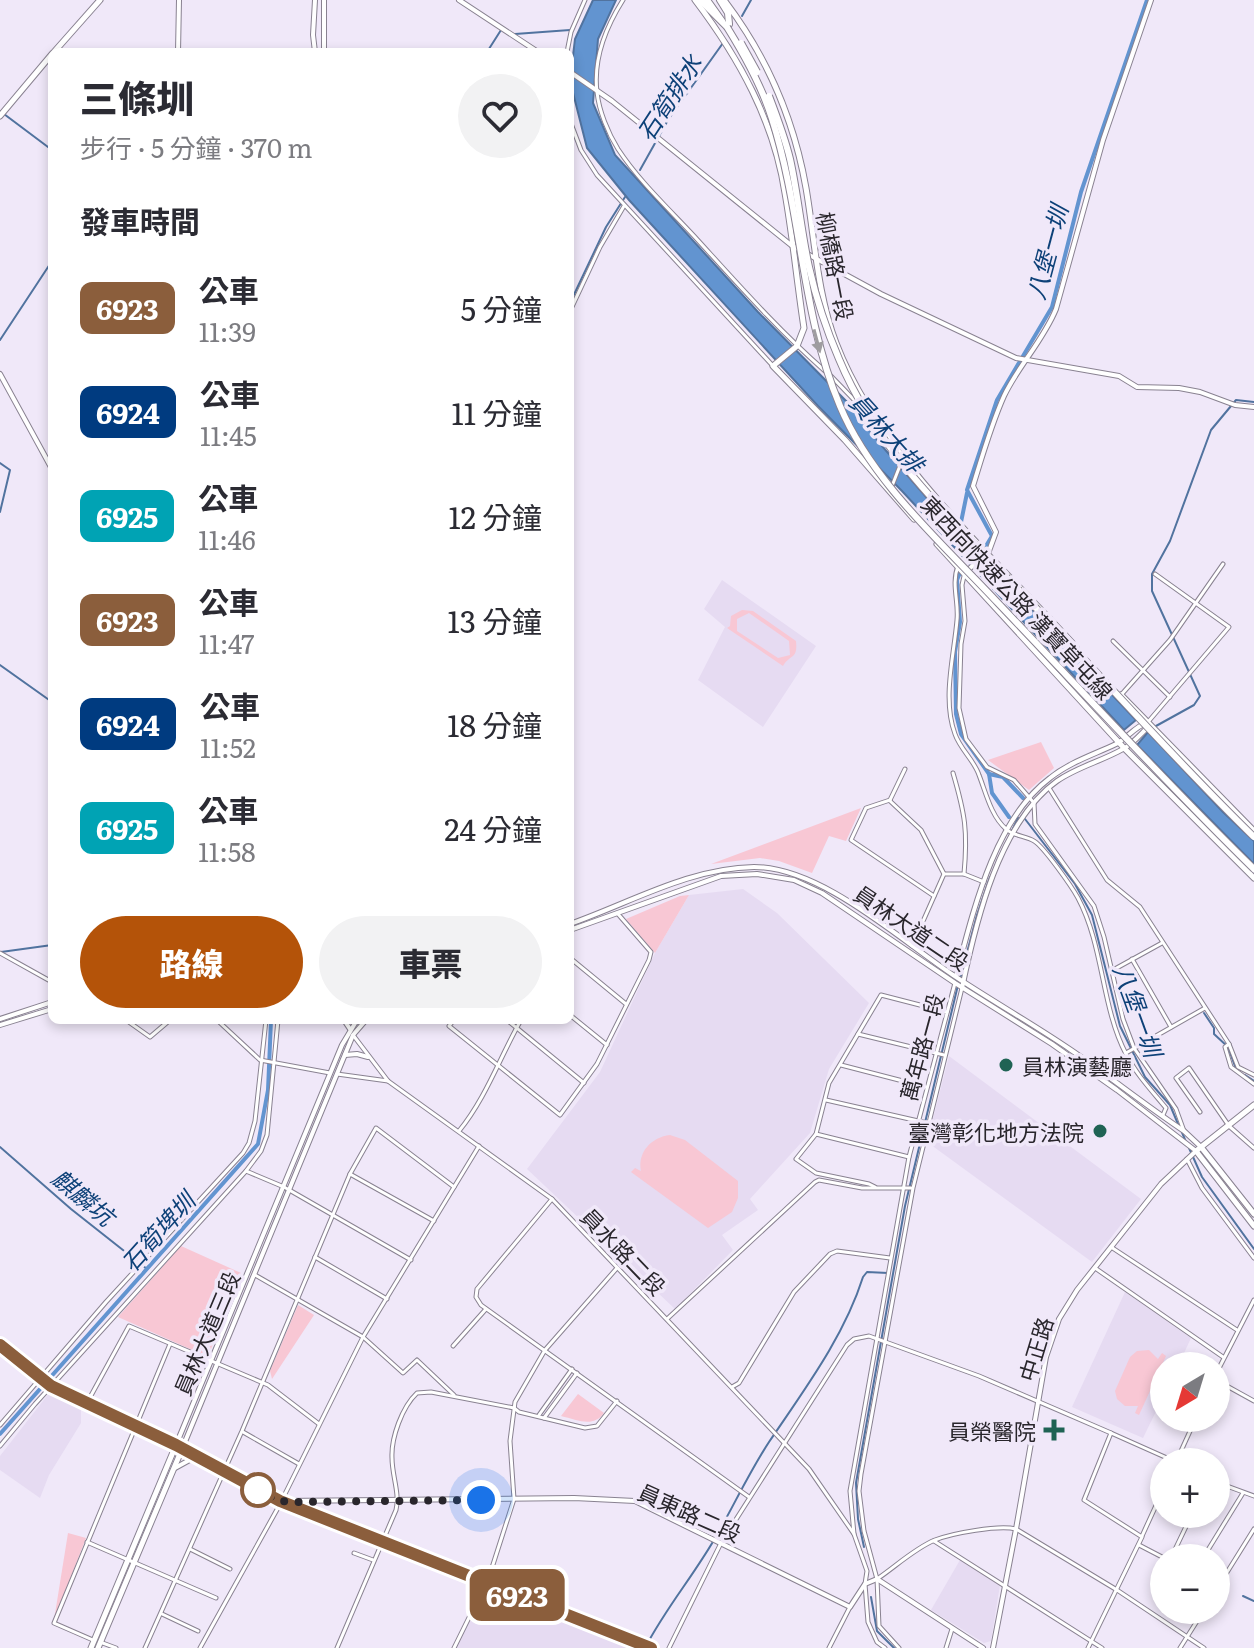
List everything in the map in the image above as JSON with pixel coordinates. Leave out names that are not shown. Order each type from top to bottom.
[{"type":"highway","points":[[697,0],[714,18],[728,25],[728,13],[722,0]]},
{"type":"highway","name":"東西向快速公路 漢寶草屯線","points":[[710,0],[751,59],[777,116],[790,157],[808,265],[816,293],[839,359],[875,426],[897,457],[942,507],[1254,834]]},
{"type":"highway","name":"東西向快速公路 漢寶草屯線","points":[[728,25],[756,78],[772,118],[791,196],[817,343],[842,411],[864,449],[888,483],[934,534],[1176,791],[1254,869]]},
{"type":"main road","points":[[57,48],[100,0]]},
{"type":"main road","name":"柳橋路一段","points":[[697,0],[729,45],[766,121],[785,192],[804,328],[797,346]]},
{"type":"main road","name":"柳橋路一段","points":[[722,0],[768,71],[792,132],[806,190],[821,293],[836,344],[874,418],[984,554],[1121,695],[1145,725],[1254,834]]},
{"type":"main road","points":[[0,116],[48,59]]},
{"type":"main road","points":[[797,346],[773,366],[845,440],[889,493],[966,572],[1124,748],[1254,878]]},
{"type":"main road","points":[[1198,1149],[1254,1105]]},
{"type":"main road","points":[[1198,1149],[1254,1214]]},
{"type":"main road","points":[[1198,1149],[1254,1226]]},
{"type":"main road","name":"員東路二段","points":[[0,1345],[51,1386],[182,1449]]},
{"type":"main road","name":"員林大道三段","points":[[132,1561],[176,1445]]},
{"type":"main road","name":"員林大道三段","points":[[91,1648],[97,1643],[182,1449]]},
{"type":"street","points":[[178,48],[179,0]]},
{"type":"street","points":[[315,0],[315,48]]},
{"type":"street","points":[[324,0],[324,48]]},
{"type":"street","points":[[459,0],[532,48]]},
{"type":"street","points":[[568,48],[585,0]]},
{"type":"street","points":[[623,0],[603,40],[596,90],[601,112],[613,139],[641,178],[797,346],[874,418]]},
{"type":"street","points":[[1151,0],[1103,140],[1056,309],[1049,326],[1005,394],[973,486],[996,532],[984,554],[966,572],[962,585],[965,621],[959,677],[960,723],[966,739],[987,767],[1014,780],[1032,805],[1035,824],[1094,906],[1113,970],[1123,1019],[1134,1048],[1176,1109],[1184,1131]]},
{"type":"street","points":[[574,75],[791,245],[881,294],[1016,358],[1119,376],[1137,387],[1179,388],[1235,405],[1254,407]]},
{"type":"street","points":[[574,130],[589,163],[624,206],[773,366]]},
{"type":"street","points":[[574,302],[600,247],[624,206]]},
{"type":"street","points":[[0,374],[48,462]]},
{"type":"street","points":[[889,493],[903,457]]},
{"type":"street","points":[[1121,695],[1170,640],[1223,564]]},
{"type":"street","points":[[958,566],[954,580],[957,619],[951,658],[950,718],[958,742],[978,771],[987,801],[1008,827],[1036,842],[1079,898],[1097,946],[1114,1024],[1126,1053],[1142,1079],[1166,1108],[1162,1117]]},
{"type":"street","points":[[1145,725],[1229,627],[1155,574]]},
{"type":"street","points":[[1113,641],[1170,697]]},
{"type":"street","name":"萬年路一段","points":[[854,1534],[850,1491],[909,1157],[984,882],[1008,827],[1041,785],[1060,770],[1119,742],[1145,725]]},
{"type":"street","name":"萬年路一段","points":[[899,1648],[879,1626],[877,1579],[864,1531],[859,1491],[913,1188],[985,897],[1015,831],[1032,805],[1049,788],[1074,771],[1124,748],[1145,725]]},
{"type":"street","points":[[905,769],[890,800],[866,808],[851,840],[934,896]]},
{"type":"street","points":[[953,773],[965,816],[967,843],[964,874]]},
{"type":"street","points":[[1049,788],[1107,880],[1140,907],[1205,1008],[1238,1067],[1254,1075]]},
{"type":"street","points":[[890,800],[921,830],[944,874]]},
{"type":"street","name":"員林大道二段","points":[[574,928],[694,875],[720,869],[757,867],[813,881],[1121,1085],[1184,1131],[1198,1149]]},
{"type":"street","name":"員林大道二段","points":[[574,928],[721,876],[739,873],[794,880],[822,893],[962,988],[1052,1044],[1198,1149]]},
{"type":"street","points":[[944,874],[964,874],[984,882]]},
{"type":"street","points":[[911,946],[944,874]]},
{"type":"street","points":[[451,1024],[449,1026],[560,1115],[607,1045],[651,952],[616,912]]},
{"type":"street","points":[[1113,970],[1162,943]]},
{"type":"street","points":[[0,953],[48,980]]},
{"type":"street","points":[[1132,959],[1171,1027]]},
{"type":"street","points":[[574,961],[626,1004]]},
{"type":"street","points":[[875,1187],[816,1173],[796,1159],[816,1134],[829,1083],[881,995],[947,1012]]},
{"type":"street","points":[[0,1022],[48,1004]]},
{"type":"street","points":[[1126,1053],[1205,1008]]},
{"type":"street","points":[[0,1022],[48,1010]]},
{"type":"street","points":[[574,1018],[607,1045]]},
{"type":"street","points":[[132,1024],[150,1037],[165,1024]]},
{"type":"street","points":[[221,1024],[260,1060],[330,1073]]},
{"type":"street","points":[[0,1425],[243,1153],[255,1121],[265,1024]]},
{"type":"street","points":[[0,1446],[246,1171],[265,1143],[278,1024]]},
{"type":"street","name":"員水路二段","points":[[346,1024],[388,1081],[552,1199],[784,1441],[809,1469],[854,1534]]},
{"type":"street","points":[[351,1032],[355,1024]]},
{"type":"street","points":[[351,1032],[361,1024]]},
{"type":"street","points":[[512,1024],[584,1083]]},
{"type":"street","points":[[459,1131],[478,1108],[486,1084],[519,1024]]},
{"type":"street","name":"員林大道三段","points":[[182,1449],[290,1191],[345,1055],[351,1032]]},
{"type":"street","name":"員林大道三段","points":[[176,1445],[330,1073],[351,1032]]},
{"type":"street","points":[[858,1034],[945,1056]]},
{"type":"street","points":[[1227,1046],[1231,1067],[1254,1084]]},
{"type":"street","points":[[345,1055],[368,1057]]},
{"type":"street","points":[[841,1065],[927,1087]]},
{"type":"street","points":[[1200,1112],[1176,1078],[1189,1068],[1229,1126],[1254,1148]]},
{"type":"street","points":[[337,1074],[388,1081]]},
{"type":"street","points":[[1117,1090],[1121,1085]]},
{"type":"street","points":[[824,1099],[927,1123]]},
{"type":"street","points":[[145,1648],[242,1431],[350,1174],[376,1128],[454,1187]]},
{"type":"street","points":[[816,1134],[909,1157]]},
{"type":"street","points":[[200,1648],[280,1501],[363,1337],[479,1146]]},
{"type":"street","name":"中正路","points":[[993,1648],[1037,1401],[1046,1357],[1059,1319],[1094,1268],[1161,1184],[1198,1149]]},
{"type":"street","points":[[1187,1159],[1202,1188],[1254,1258]]},
{"type":"street","points":[[246,1171],[284,1187],[411,1260]]},
{"type":"street","points":[[350,1174],[434,1221]]},
{"type":"street","points":[[667,1319],[815,1182],[819,1180],[862,1188],[913,1188]]},
{"type":"street","points":[[552,1199],[477,1289],[476,1297],[486,1309],[749,1497]]},
{"type":"street","points":[[1111,1247],[1237,1330]]},
{"type":"street","points":[[732,1387],[739,1383],[794,1292],[830,1254],[837,1251],[890,1258]]},
{"type":"street","points":[[315,1257],[387,1299]]},
{"type":"street","points":[[454,1648],[499,1552],[514,1499],[510,1441],[514,1408],[545,1350],[617,1268]]},
{"type":"street","points":[[1094,1268],[1216,1352]]},
{"type":"street","points":[[255,1275],[363,1337],[403,1373],[417,1360],[456,1397]]},
{"type":"street","points":[[1226,1352],[1254,1300]]},
{"type":"street","points":[[453,1346],[486,1309]]},
{"type":"street","points":[[87,1402],[129,1326],[261,1382],[319,1424]]},
{"type":"street","points":[[669,1648],[721,1543],[784,1441],[854,1339],[869,1336],[884,1340],[1150,1450]]},
{"type":"street","points":[[116,1648],[97,1643],[54,1623],[170,1344]]},
{"type":"street","points":[[538,1416],[572,1369]]},
{"type":"street","points":[[544,1418],[577,1373]]},
{"type":"street","points":[[1230,1388],[1254,1401]]},
{"type":"street","points":[[337,1648],[398,1500],[392,1460],[393,1442],[409,1400],[417,1393],[456,1397],[592,1428],[600,1423],[617,1401]]},
{"type":"street","points":[[242,1431],[299,1464]]},
{"type":"street","points":[[1111,1433],[1084,1500],[1142,1537]]},
{"type":"street","name":"員東路二段","points":[[182,1449],[280,1501],[635,1501],[850,1607]]},
{"type":"street","points":[[173,1470],[180,1463],[196,1457]]},
{"type":"street","points":[[1230,1488],[1254,1496]]},
{"type":"street","points":[[1212,1544],[1243,1493]]},
{"type":"street","points":[[280,1501],[651,1648]]},
{"type":"street","points":[[840,1513],[852,1507]]},
{"type":"street","points":[[1088,1648],[1150,1519]]},
{"type":"street","points":[[829,1648],[865,1584],[934,1541],[1009,1527],[1117,1590],[1204,1648]]},
{"type":"street","points":[[1230,1567],[1254,1529]]},
{"type":"street","points":[[854,1534],[867,1571],[868,1622],[877,1642],[885,1648]]},
{"type":"street","points":[[934,1541],[1102,1648]]},
{"type":"street","points":[[87,1542],[216,1598]]},
{"type":"street","points":[[1138,1545],[1150,1551]]},
{"type":"street","points":[[190,1549],[230,1569]]},
{"type":"street","points":[[354,1553],[374,1561]]},
{"type":"street","points":[[877,1579],[983,1648]]},
{"type":"street","points":[[161,1613],[198,1631]]},
{"type":"street","points":[[1180,1648],[1195,1624]]},
{"type":"street","points":[[946,1648],[952,1629]]},
{"type":"shaded area","points":[[722,580],[816,646],[763,727],[698,680],[725,627],[704,609]]},
{"type":"shaded area","points":[[742,610],[753,611],[796,641],[795,654],[783,666],[727,628],[731,616]],"holes":[[[749,613],[789,641],[790,655],[778,658],[737,631],[737,619]]]},
{"type":"shaded area","points":[[1041,742],[1054,768],[1029,790],[988,760]]},
{"type":"shaded area","points":[[861,808],[846,841],[829,836],[812,873],[760,858],[711,864]]},
{"type":"shaded area","points":[[743,889],[777,913],[869,1003],[829,1069],[810,1133],[750,1199],[758,1210],[722,1235],[733,1250],[675,1309],[527,1169],[600,1072],[655,953],[689,895]]},
{"type":"shaded area","points":[[689,895],[655,953],[626,919],[680,896]]},
{"type":"shaded area","points":[[949,1056],[1141,1199],[1092,1262],[927,1142]]},
{"type":"shaded area","points":[[670,1135],[685,1140],[738,1181],[738,1198],[732,1212],[708,1228],[631,1172],[635,1168],[641,1171],[641,1158],[652,1142]]},
{"type":"shaded area","points":[[181,1246],[241,1273],[230,1300],[216,1295],[207,1316],[221,1323],[208,1357],[118,1317]]},
{"type":"shaded area","points":[[1125,1292],[1191,1338],[1184,1352],[1150,1352],[1150,1424],[1143,1438],[1072,1407]]},
{"type":"shaded area","points":[[298,1305],[314,1315],[272,1379],[270,1371]]},
{"type":"shaded area","points":[[1137,1351],[1151,1352],[1150,1391],[1139,1415],[1135,1413],[1138,1406],[1125,1406],[1117,1399],[1115,1391],[1130,1357]]},
{"type":"shaded area","points":[[50,1392],[81,1406],[81,1423],[49,1475],[40,1498],[0,1470],[0,1456]]},
{"type":"shaded area","points":[[578,1394],[604,1413],[600,1418],[590,1422],[561,1416]]},
{"type":"shaded area","points":[[68,1533],[86,1538],[54,1620]]},
{"type":"shaded area","points":[[960,1560],[1000,1585],[991,1641],[984,1643],[931,1610]]},
{"type":"shaded area","points":[[487,1586],[584,1625],[640,1648],[456,1648]]},
{"type":"water","points":[[593,0],[616,0],[598,39],[593,103],[615,155],[758,312],[854,409],[940,513],[1136,720],[1124,730],[902,491],[818,406],[629,200],[587,148],[574,97],[575,39]]},
{"type":"water","points":[[1148,732],[1254,841],[1254,864],[1137,745]]},
{"type":"waterway","name":"石筍排水","points":[[742,16],[751,0]]},
{"type":"waterway","name":"八堡一圳","points":[[986,546],[992,536],[967,490],[997,400],[1052,307],[1081,192],[1147,0]]},
{"type":"waterway","points":[[490,48],[501,30]]},
{"type":"waterway","points":[[515,34],[570,30]]},
{"type":"waterway","name":"石筍排水","points":[[640,170],[668,120],[723,43]]},
{"type":"waterway","points":[[0,111],[48,147]]},
{"type":"waterway","points":[[574,295],[606,227],[625,197]]},
{"type":"waterway","points":[[0,340],[48,267]]},
{"type":"waterway","points":[[1156,726],[1194,705],[1200,696],[1152,591],[1152,574],[1170,541],[1211,430],[1236,400],[1254,402]]},
{"type":"waterway","points":[[0,463],[10,470],[0,512]]},
{"type":"waterway","points":[[960,527],[967,493]]},
{"type":"waterway","name":"八堡一圳","points":[[961,570],[957,580],[960,622],[955,652],[956,714],[961,734],[989,774],[992,793],[1009,817]]},
{"type":"waterway","points":[[0,665],[48,699]]},
{"type":"waterway","name":"八堡一圳","points":[[989,774],[1003,777],[1023,798]]},
{"type":"waterway","points":[[996,864],[1018,818]]},
{"type":"waterway","name":"八堡一圳","points":[[1025,819],[1075,884],[1092,915],[1120,1026],[1145,1077],[1170,1105],[1178,1124]]},
{"type":"waterway","points":[[960,979],[990,877]]},
{"type":"waterway","points":[[1,952],[48,946]]},
{"type":"waterway","points":[[864,1547],[858,1519],[856,1483],[905,1206],[958,985]]},
{"type":"waterway","points":[[1204,1013],[1214,1028],[1214,1034],[1228,1047],[1236,1069]]},
{"type":"waterway","name":"石筍埤圳","points":[[0,1434],[258,1144],[268,1090],[271,1024]]},
{"type":"waterway","points":[[1245,1075],[1254,1081]]},
{"type":"waterway","name":"八堡一圳","points":[[1181,1130],[1186,1142]]},
{"type":"waterway","name":"麒麟坑","points":[[0,1147],[147,1269]]},
{"type":"waterway","name":"八堡一圳","points":[[1189,1148],[1202,1177],[1254,1249]]},
{"type":"waterway","points":[[645,1648],[709,1548],[762,1453],[834,1342],[863,1277],[867,1272],[888,1273]]},
{"type":"waterway","points":[[1243,1596],[1254,1601]]},
{"type":"waterway","points":[[871,1597],[877,1631],[894,1648]]},
{"type":"bus line","name":"6923","points":[[0,1345],[51,1386],[176,1445],[280,1501],[651,1648]]},
{"type":"place","name":"員林演藝廳","points":[[1006,1065]]},
{"type":"place","name":"臺灣彰化地方法院","points":[[1100,1131]]},
{"type":"place","name":"員榮醫院","points":[[1054,1430]]},
{"type":"route","points":[[258,1490],[280,1501],[296,1502],[481,1500]]},
{"type":"water label","name":"員林大排","points":[[888,432]]}]
